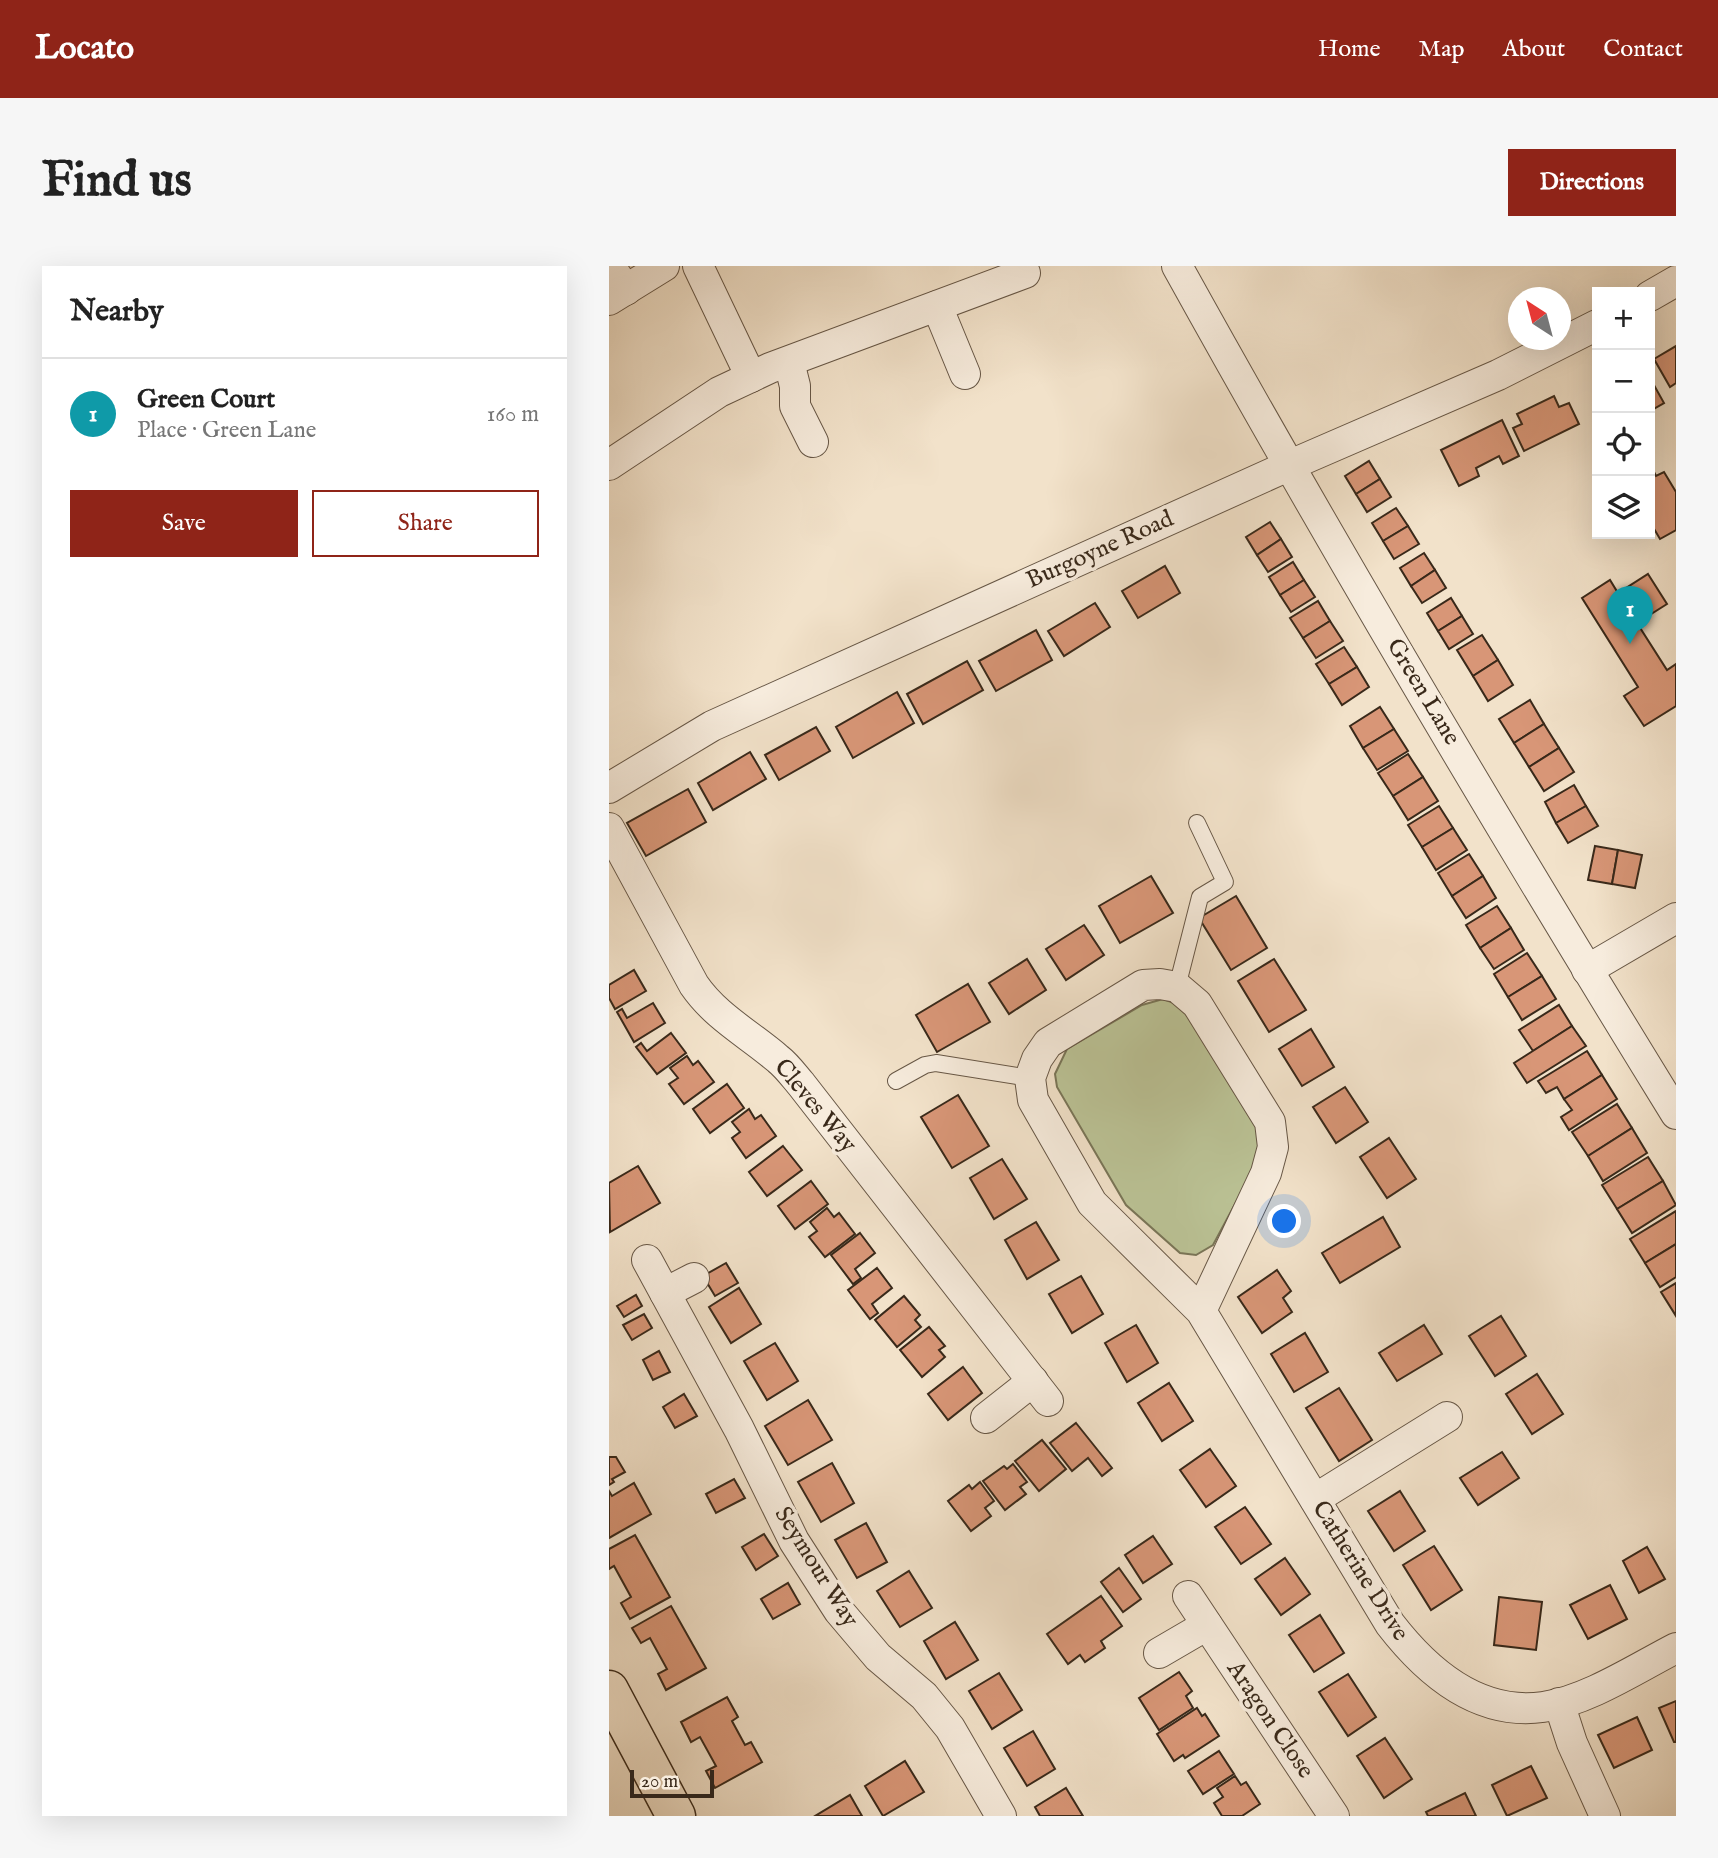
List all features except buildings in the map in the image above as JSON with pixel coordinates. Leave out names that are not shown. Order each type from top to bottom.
[{"type":"main road","points":[[609,1690],[667,1813]]},
{"type":"street","points":[[615,285],[664,266]]},
{"type":"street","points":[[698,266],[751,377]]},
{"type":"street","name":"Green Lane","points":[[1177,266],[1288,466],[1587,970],[1676,1114]]},
{"type":"street","points":[[609,465],[719,392],[751,377],[1025,272]]},
{"type":"street","points":[[1655,293],[1676,281]]},
{"type":"street","points":[[937,306],[965,374]]},
{"type":"street","name":"Burgoyne Road","points":[[609,788],[712,726],[1498,374],[1592,327]]},
{"type":"street","points":[[789,362],[795,386],[795,407],[813,442]]},
{"type":"street","name":"Cleves Way","points":[[609,828],[705,1001],[719,1015],[782,1061],[1041,1391],[986,1418]]},
{"type":"street","points":[[1587,970],[1676,918]]},
{"type":"street","points":[[1030,1078],[1037,1059],[1048,1043],[1143,985],[1177,987],[1196,1004],[1270,1122],[1273,1147],[1266,1173],[1201,1311]]},
{"type":"street","name":"Catherine Drive","points":[[1030,1078],[1033,1100],[1092,1203],[1201,1311],[1390,1624],[1429,1669],[1454,1688],[1485,1701],[1517,1708],[1544,1707],[1589,1692],[1676,1648]]},
{"type":"street","name":"Seymour Way","points":[[647,1260],[739,1429],[795,1541],[839,1611],[878,1657],[924,1696],[950,1728],[991,1812]]},
{"type":"street","points":[[665,1293],[694,1278]]},
{"type":"street","points":[[1315,1499],[1447,1417]]},
{"type":"street","name":"Aragon Close","points":[[1188,1596],[1334,1816]]},
{"type":"street","points":[[1159,1653],[1207,1625]]},
{"type":"street","points":[[1559,1703],[1572,1743],[1605,1816]]},
{"type":"lane","points":[[1177,987],[1200,897],[1225,882],[1197,823]]},
{"type":"lane","points":[[896,1081],[925,1065],[936,1063],[1030,1078]]},
{"type":"green space","points":[[1163,999],[1174,1003],[1188,1016],[1263,1138],[1263,1152],[1213,1245],[1196,1255],[1180,1253],[1126,1205],[1057,1087],[1055,1074],[1067,1049],[1142,1005]]},
{"type":"place","name":"Green Court","points":[[1630,644]]}]
